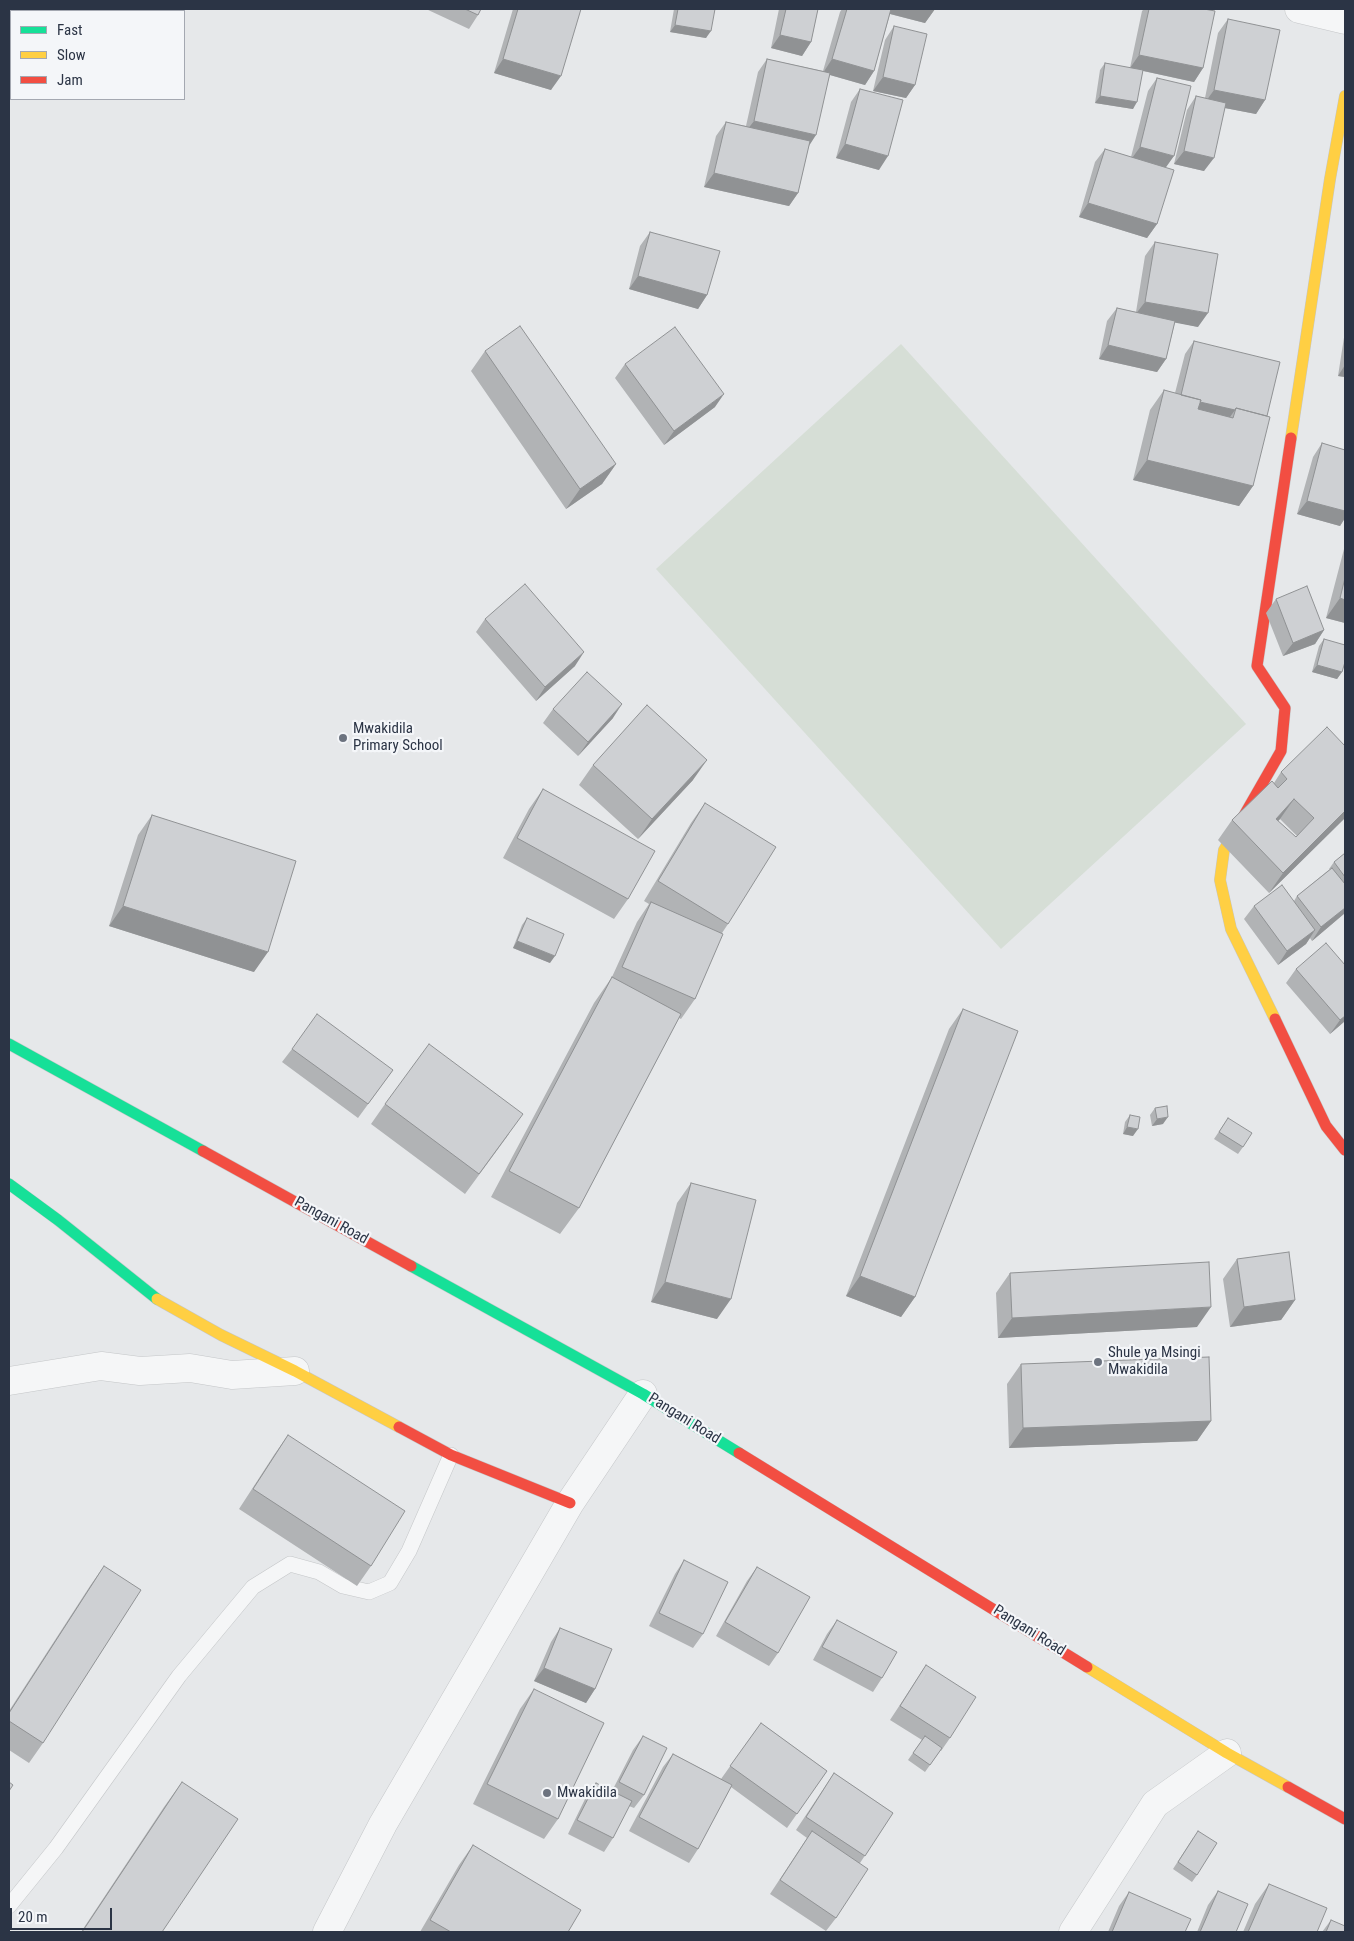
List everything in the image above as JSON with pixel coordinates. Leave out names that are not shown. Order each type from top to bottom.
[{"type":"street","points":[[1299,9],[1345,20]]},
{"type":"street","points":[[1345,96],[1330,179],[1257,666],[1285,708],[1281,751],[1224,850],[1220,880],[1231,930],[1326,1126],[1345,1150]]},
{"type":"street","name":"Pangani Road","points":[[9,1044],[643,1394],[1227,1753],[1345,1819]]},
{"type":"street","points":[[9,1184],[58,1220],[160,1301],[221,1335],[295,1371],[451,1455],[570,1503]]},
{"type":"street","points":[[9,1380],[101,1366],[140,1371],[190,1368],[232,1375],[295,1371]]},
{"type":"street","points":[[327,1932],[383,1824],[570,1503],[643,1394]]},
{"type":"street","points":[[1073,1932],[1154,1804],[1227,1753]]},
{"type":"lane","points":[[9,1906],[56,1848],[179,1676],[253,1587],[290,1564],[319,1572],[343,1586],[369,1592],[390,1583],[409,1551],[451,1455]]},
{"type":"shaded area","points":[[901,344],[1246,724],[1001,949],[656,569]]},
{"type":"building","points":[[465,9],[481,9],[478,15]]},
{"type":"building","points":[[518,9],[581,9],[561,76],[503,59]]},
{"type":"building","points":[[678,9],[715,9],[711,31],[675,25]]},
{"type":"building","points":[[786,9],[818,9],[811,42],[780,35]]},
{"type":"building","points":[[847,9],[891,9],[874,71],[832,59]]},
{"type":"building","points":[[1149,9],[1204,9],[1215,11],[1203,68],[1139,55]]},
{"type":"building","points":[[1228,19],[1280,30],[1265,100],[1214,90]]},
{"type":"building","points":[[894,26],[927,34],[915,85],[883,77]]},
{"type":"building","points":[[767,59],[830,73],[816,135],[754,121]]},
{"type":"building","points":[[1105,63],[1143,70],[1137,102],[1100,96]]},
{"type":"building","points":[[1157,78],[1191,86],[1174,156],[1140,147]]},
{"type":"building","points":[[860,89],[903,100],[888,156],[845,144]]},
{"type":"building","points":[[1196,96],[1226,103],[1214,158],[1184,151]]},
{"type":"building","points":[[726,122],[810,141],[798,193],[714,173]]},
{"type":"building","points":[[1105,149],[1174,170],[1157,224],[1088,203]]},
{"type":"building","points":[[650,232],[720,251],[707,295],[638,276]]},
{"type":"building","points":[[1155,242],[1218,254],[1208,313],[1145,302]]},
{"type":"building","points":[[1117,308],[1175,321],[1166,359],[1108,345]]},
{"type":"building","points":[[520,326],[616,464],[580,489],[485,351]]},
{"type":"building","points":[[675,327],[724,394],[674,431],[625,364]]},
{"type":"building","points":[[1194,341],[1280,362],[1267,416],[1200,402],[1201,400],[1181,395]]},
{"type":"building","points":[[1164,390],[1201,400],[1198,409],[1233,418],[1236,408],[1270,417],[1253,486],[1147,460]]},
{"type":"building","points":[[1322,443],[1345,450],[1345,511],[1307,501]]},
{"type":"building","points":[[1345,578],[1345,600],[1340,598]]},
{"type":"building","points":[[525,584],[584,652],[545,687],[485,619]]},
{"type":"building","points":[[1307,586],[1324,630],[1293,643],[1276,599]]},
{"type":"building","points":[[1324,639],[1345,645],[1345,662],[1342,672],[1317,665]]},
{"type":"building","points":[[587,672],[622,704],[588,742],[553,709]]},
{"type":"building","points":[[647,705],[707,760],[652,819],[593,765]]},
{"type":"building","points":[[1327,727],[1345,746],[1345,811],[1283,873],[1232,820],[1272,781],[1278,788],[1287,779],[1281,772]],"holes":[[[1294,799],[1314,818],[1296,837],[1276,819]]]},
{"type":"building","points":[[543,789],[655,851],[628,899],[517,838]]},
{"type":"building","points":[[705,803],[776,847],[728,924],[658,881]]},
{"type":"building","points":[[152,815],[296,861],[268,952],[123,906]]},
{"type":"building","points":[[1345,853],[1345,877],[1334,862]]},
{"type":"building","points":[[1332,868],[1345,884],[1345,908],[1321,927],[1297,896]]},
{"type":"building","points":[[1282,885],[1315,930],[1287,951],[1254,906]]},
{"type":"building","points":[[651,902],[723,934],[695,999],[622,967]]},
{"type":"building","points":[[527,918],[564,934],[555,956],[517,941]]},
{"type":"building","points":[[1326,943],[1345,965],[1345,1016],[1340,1020],[1296,969]]},
{"type":"building","points":[[612,977],[681,1014],[579,1208],[509,1171]]},
{"type":"building","points":[[963,1009],[1018,1031],[915,1297],[860,1276]]},
{"type":"building","points":[[317,1014],[393,1070],[368,1104],[292,1049]]},
{"type":"building","points":[[429,1044],[523,1114],[479,1174],[385,1104]]},
{"type":"building","points":[[1167,1106],[1168,1117],[1157,1119],[1155,1108]]},
{"type":"building","points":[[1130,1115],[1140,1117],[1138,1129],[1127,1127]]},
{"type":"building","points":[[1228,1118],[1252,1133],[1243,1147],[1219,1132]]},
{"type":"building","points":[[691,1183],[756,1200],[731,1299],[665,1282]]},
{"type":"building","points":[[1289,1252],[1295,1300],[1244,1307],[1237,1259]]},
{"type":"building","points":[[1209,1262],[1211,1307],[1012,1318],[1010,1273]]},
{"type":"building","points":[[1209,1357],[1211,1421],[1023,1428],[1021,1364]]},
{"type":"building","points":[[288,1435],[405,1511],[371,1566],[253,1489]]},
{"type":"building","points":[[684,1560],[728,1582],[703,1634],[659,1613]]},
{"type":"building","points":[[104,1566],[141,1590],[43,1743],[9,1721],[9,1713]]},
{"type":"building","points":[[757,1567],[810,1597],[778,1653],[725,1622]]},
{"type":"building","points":[[837,1620],[897,1652],[882,1678],[822,1647]]},
{"type":"building","points":[[560,1628],[612,1649],[595,1689],[544,1668]]},
{"type":"building","points":[[926,1665],[976,1697],[950,1738],[900,1706]]},
{"type":"building","points":[[534,1689],[604,1723],[558,1819],[487,1784]]},
{"type":"building","points":[[761,1723],[827,1771],[797,1814],[730,1766]]},
{"type":"building","points":[[643,1736],[667,1748],[644,1795],[619,1782]]},
{"type":"building","points":[[925,1736],[942,1748],[930,1765],[913,1753]]},
{"type":"building","points":[[673,1754],[732,1785],[698,1849],[639,1817]]},
{"type":"building","points":[[834,1773],[893,1813],[865,1856],[806,1817]]},
{"type":"building","points":[[9,1782],[13,1785],[9,1791]]},
{"type":"building","points":[[182,1782],[238,1819],[162,1932],[82,1932]]},
{"type":"building","points":[[596,1783],[632,1801],[613,1838],[577,1820]]},
{"type":"building","points":[[812,1831],[868,1869],[836,1918],[780,1880]]},
{"type":"building","points":[[1198,1831],[1217,1843],[1197,1875],[1178,1862]]},
{"type":"building","points":[[473,1845],[581,1910],[568,1932],[451,1932],[430,1920]]},
{"type":"building","points":[[1269,1884],[1327,1908],[1317,1932],[1248,1932]]},
{"type":"building","points":[[1218,1891],[1248,1904],[1236,1932],[1200,1932]]},
{"type":"building","points":[[1129,1892],[1191,1919],[1185,1932],[1112,1932]]},
{"type":"building","points":[[1331,1920],[1345,1926],[1345,1932],[1326,1932]]},
{"type":"traffic: fast","points":[[9,1044],[203,1151]]},
{"type":"traffic: fast","points":[[9,1184],[58,1220],[157,1299]]},
{"type":"traffic: fast","points":[[411,1266],[643,1394],[739,1453]]},
{"type":"traffic: slow","points":[[1291,438],[1330,179],[1345,96]]},
{"type":"traffic: slow","points":[[1230,840],[1224,850],[1220,880],[1231,929],[1275,1019]]},
{"type":"traffic: slow","points":[[157,1299],[221,1335],[295,1371],[399,1427]]},
{"type":"traffic: slow","points":[[1087,1667],[1227,1753],[1288,1787]]},
{"type":"traffic: jam","points":[[1230,840],[1281,751],[1285,708],[1257,666],[1291,438]]},
{"type":"traffic: jam","points":[[1275,1019],[1326,1126],[1345,1150]]},
{"type":"traffic: jam","points":[[203,1151],[411,1266]]},
{"type":"traffic: jam","points":[[399,1427],[451,1455],[570,1503]]},
{"type":"traffic: jam","points":[[739,1453],[1087,1667]]},
{"type":"traffic: jam","points":[[1288,1787],[1345,1819]]},
{"type":"place","name":"Mwakidila Primary School","points":[[343,738]]},
{"type":"place","name":"Shule ya Msingi Mwakidila","points":[[1098,1362]]},
{"type":"place","name":"Mwakidila","points":[[547,1793]]}]
